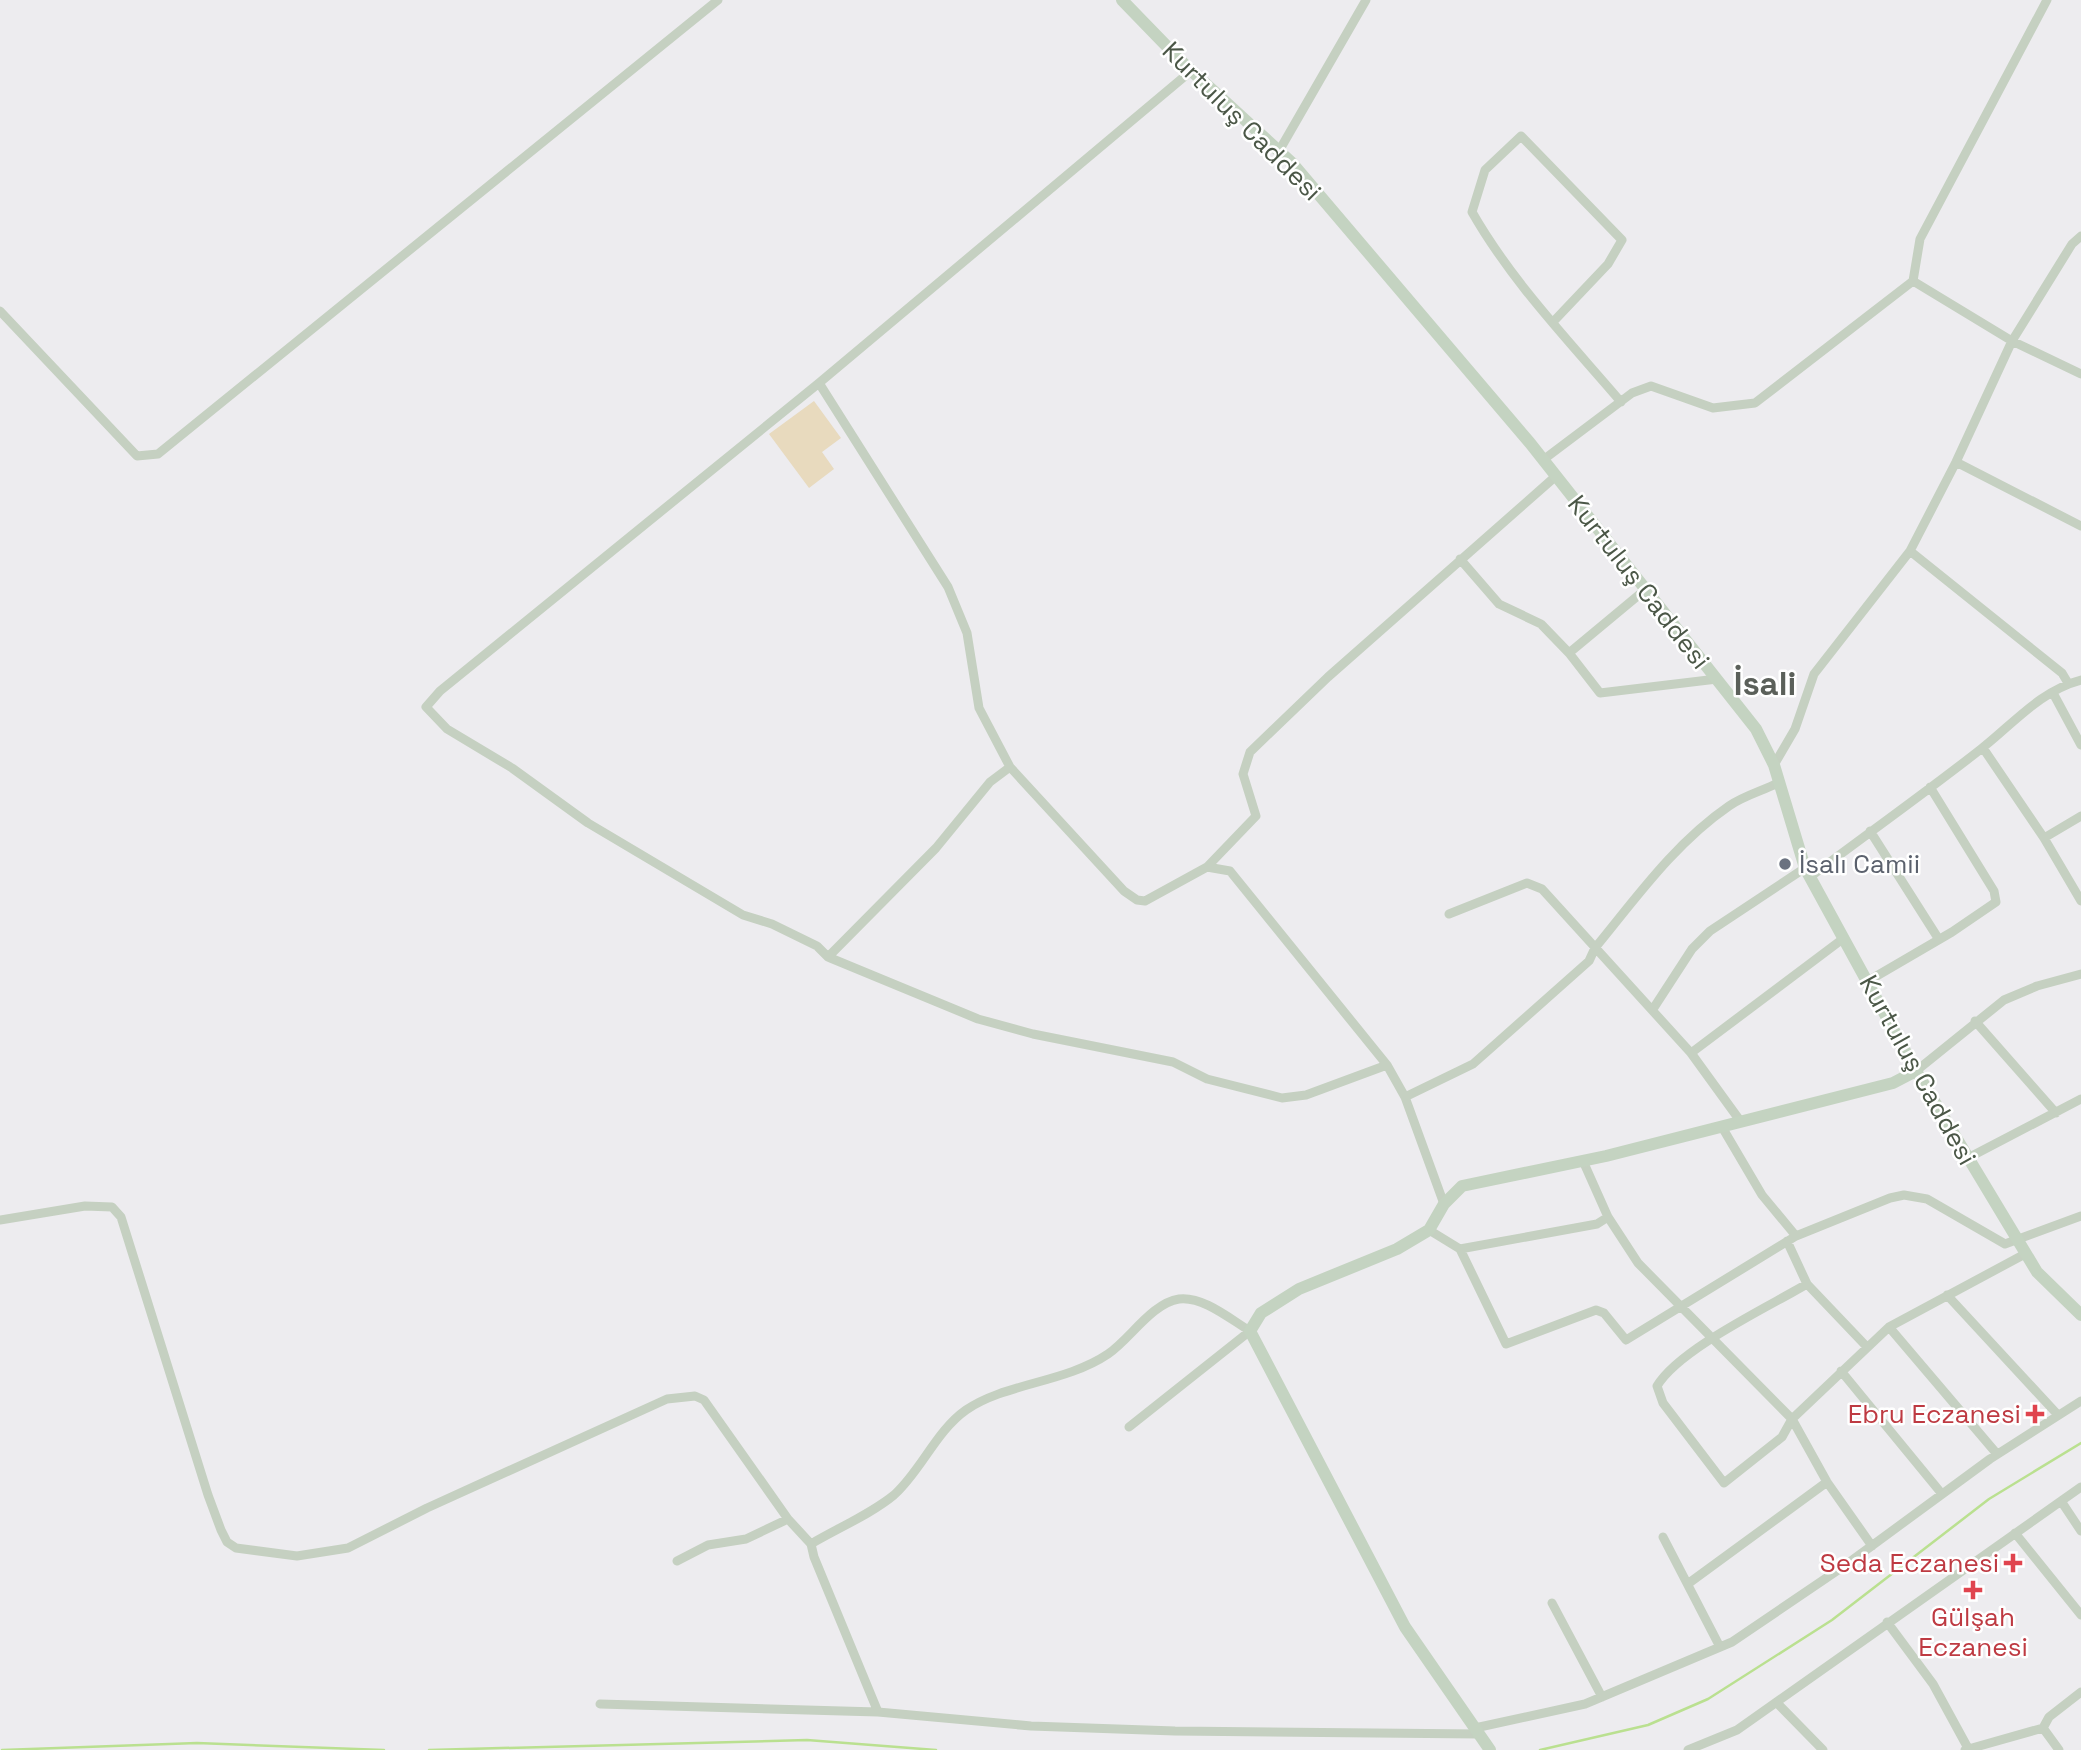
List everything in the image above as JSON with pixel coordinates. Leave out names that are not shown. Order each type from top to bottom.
[{"type":"main road","name":"Kurtuluş Caddesi","points":[[1122,0],[1191,71],[1279,151],[1543,460],[1756,729],[1774,765],[1807,872],[1916,1071],[1966,1159],[2036,1272],[2081,1315]]},
{"type":"main road","points":[[1482,1738],[1405,1627],[1250,1331],[1262,1313],[1299,1289],[1397,1249],[1429,1230],[1444,1204],[1462,1186],[1583,1161],[1722,1127],[1893,1083],[1916,1071]]},
{"type":"street","points":[[0,311],[136,456],[158,454],[718,0]]},
{"type":"street","points":[[1279,151],[1366,0]]},
{"type":"street","points":[[1543,460],[1620,402],[1651,386],[1713,408],[1755,403],[1913,281],[1920,239],[2047,0]]},
{"type":"street","points":[[1191,71],[819,383],[440,691],[426,707],[447,729],[512,768],[588,823],[743,915],[772,924],[817,946],[828,957],[978,1019],[1033,1034],[1173,1062],[1208,1079],[1282,1098],[1306,1096],[1387,1065]]},
{"type":"street","points":[[1553,322],[1608,264],[1622,240],[1521,136],[1485,170],[1472,212],[1496,253],[1553,322],[1620,402]]},
{"type":"street","points":[[1774,765],[1795,729],[1814,674],[1910,551],[1956,462],[2012,341],[2072,244],[2081,236]]},
{"type":"street","points":[[1913,281],[2012,341],[2081,374]]},
{"type":"street","points":[[819,383],[948,587],[967,633],[979,708],[1010,767],[1124,891],[1137,900],[1145,901],[1207,867],[1256,816],[1243,774],[1250,752],[1460,559],[1556,476]]},
{"type":"street","points":[[1956,462],[2081,526]]},
{"type":"street","points":[[1910,551],[2063,673],[2068,683]]},
{"type":"street","points":[[1460,559],[1499,604],[1541,624],[1569,653],[1600,693],[1717,679]]},
{"type":"street","points":[[1569,653],[1646,589]]},
{"type":"street","points":[[1653,1009],[1692,949],[1710,931],[1870,831],[2053,693],[2068,683],[2081,680]]},
{"type":"street","points":[[2053,693],[2081,745]]},
{"type":"street","points":[[1983,748],[2044,838],[2081,901]]},
{"type":"street","points":[[828,957],[936,848],[990,782],[1010,767]]},
{"type":"street","points":[[1405,1097],[1473,1064],[1589,961],[1595,948],[1660,868],[1699,829],[1731,805],[1778,783]]},
{"type":"street","points":[[1868,981],[1952,932],[1996,902],[1994,891],[1930,787]]},
{"type":"street","points":[[2044,838],[2081,816]]},
{"type":"street","points":[[1870,831],[1938,938]]},
{"type":"street","points":[[1207,867],[1230,871],[1387,1065],[1405,1097],[1444,1204]]},
{"type":"street","points":[[1450,914],[1527,883],[1542,889],[1691,1053],[1741,1122]]},
{"type":"street","points":[[1691,1053],[1844,938]]},
{"type":"street","points":[[1916,1071],[2004,1000],[2037,986],[2081,974]]},
{"type":"street","points":[[1975,1021],[2056,1113]]},
{"type":"street","points":[[1966,1159],[2081,1100]]},
{"type":"street","points":[[1722,1127],[1762,1195],[1796,1236]]},
{"type":"street","points":[[1583,1161],[1608,1217],[1638,1263],[1792,1419],[1827,1482],[1871,1546]]},
{"type":"street","points":[[1429,1230],[1460,1249],[1506,1344],[1596,1310],[1604,1313],[1626,1340],[1796,1236],[1904,1195],[1927,1199],[2005,1244],[2015,1237],[2081,1216]]},
{"type":"street","points":[[0,1220],[85,1206],[111,1207],[121,1217],[208,1495],[227,1542],[236,1548],[297,1556],[348,1548],[427,1508],[667,1399],[695,1395],[704,1400],[788,1519],[811,1544],[878,1712]]},
{"type":"street","points":[[1460,1249],[1597,1224],[1608,1217]]},
{"type":"street","points":[[1787,1241],[1807,1284],[1867,1347]]},
{"type":"street","points":[[1807,1284],[1713,1337],[1663,1376],[1657,1386],[1662,1403],[1724,1483],[1782,1437],[1792,1419],[1889,1327],[2025,1254]]},
{"type":"street","points":[[1947,1296],[2059,1415]]},
{"type":"street","points":[[811,1544],[894,1495],[963,1411],[1003,1393],[1039,1384],[1094,1363],[1111,1352],[1154,1313],[1177,1299],[1196,1300],[1250,1331],[1129,1427]]},
{"type":"street","points":[[1889,1327],[1997,1454]]},
{"type":"street","points":[[1842,1371],[1942,1494]]},
{"type":"street","points":[[600,1704],[878,1712],[1057,1727],[1482,1738],[1585,1704],[1720,1647],[1871,1546],[1997,1454],[2081,1401]]},
{"type":"street","points":[[1689,1583],[1827,1482]]},
{"type":"street","points":[[1688,1750],[1737,1730],[1861,1645],[1887,1622],[2081,1487]]},
{"type":"street","points":[[2061,1501],[2081,1531]]},
{"type":"street","points":[[677,1561],[708,1545],[746,1539],[788,1519]]},
{"type":"street","points":[[2015,1533],[2081,1615]]},
{"type":"street","points":[[1663,1537],[1720,1647]]},
{"type":"street","points":[[1552,1603],[1602,1697]]},
{"type":"street","points":[[1887,1622],[1933,1684],[1968,1750],[2043,1728],[2049,1717],[2081,1692]]},
{"type":"street","points":[[1777,1703],[1823,1750]]},
{"type":"street","points":[[2043,1728],[2059,1750]]},
{"type":"shaded area","points":[[814,401],[841,438],[822,452],[834,469],[809,488],[769,434]]},
{"type":"waterway","points":[[1540,1750],[1648,1725],[1708,1699],[1832,1620],[1989,1499],[2081,1443]]},
{"type":"waterway","points":[[429,1750],[807,1740],[936,1750]]},
{"type":"waterway","points":[[2,1750],[197,1743],[384,1750]]},
{"type":"place","name":"İsalı Camii","points":[[1785,864]]},
{"type":"place","name":"Ebru Eczanesi","points":[[2035,1414]]},
{"type":"place","name":"Seda Eczanesi","points":[[2013,1563]]},
{"type":"place","name":"Gülşah Eczanesi","points":[[1973,1590]]},
{"type":"district","name":"İsali","points":[[1765,683]]}]
